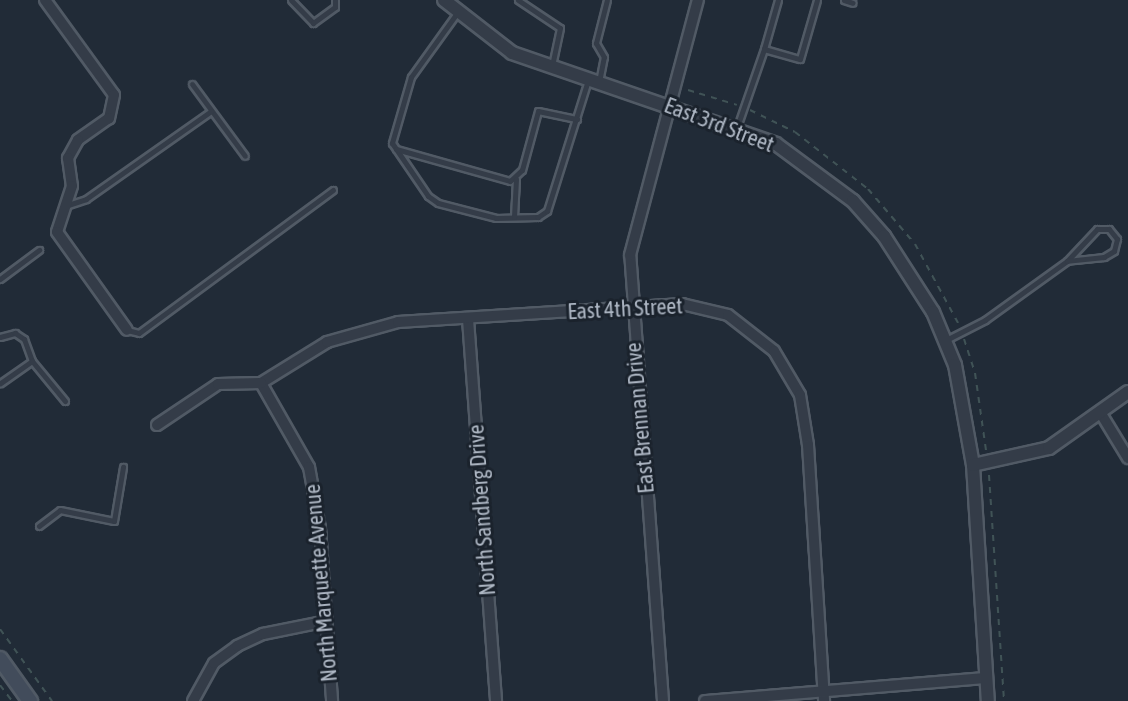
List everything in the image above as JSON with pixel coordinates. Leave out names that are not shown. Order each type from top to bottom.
[{"type":"main road","points":[[0,659],[30,701]]},
{"type":"street","points":[[45,0],[114,95],[109,118],[78,140],[68,158],[72,186],[57,232],[127,330]]},
{"type":"street","name":"East 3rd Street","points":[[444,0],[512,53],[737,127],[776,144],[853,201],[908,267],[955,365],[973,465],[988,701]]},
{"type":"street","name":"East Brennan Drive","points":[[663,701],[631,306],[630,255],[698,0]]},
{"type":"street","name":"East 4th Street","points":[[261,383],[297,358],[357,331],[398,322],[682,304],[728,315],[757,333],[791,374],[808,445],[824,697]]},
{"type":"street","name":"North Sandberg Drive","points":[[468,319],[496,701]]},
{"type":"street","points":[[157,425],[218,384],[261,383]]},
{"type":"street","name":"North Marquette Avenue","points":[[261,383],[309,467],[320,528],[332,701]]},
{"type":"street","points":[[973,465],[1049,448],[1128,392]]},
{"type":"street","points":[[1100,412],[1128,458]]},
{"type":"street","points":[[193,701],[214,663],[237,646],[263,634],[327,621]]},
{"type":"street","points":[[705,701],[824,697],[986,678]]},
{"type":"lane","points":[[291,0],[313,23],[335,7],[335,0]]},
{"type":"lane","points":[[518,0],[560,28],[551,68]]},
{"type":"lane","points":[[458,13],[411,77],[394,127],[395,149],[428,196],[438,203],[514,217],[538,217],[547,211],[577,119],[604,57],[596,43],[607,0]]},
{"type":"lane","points":[[737,127],[778,0]]},
{"type":"lane","points":[[764,49],[800,59],[817,0]]},
{"type":"lane","points":[[844,0],[853,3]]},
{"type":"lane","points":[[192,84],[245,156]]},
{"type":"lane","points":[[63,206],[86,199],[211,111]]},
{"type":"lane","points":[[514,217],[516,179],[538,111],[577,119]]},
{"type":"lane","points":[[395,149],[516,179]]},
{"type":"lane","points":[[127,330],[139,333],[333,190]]},
{"type":"lane","points":[[945,340],[962,332],[1067,261],[1097,229],[1109,229],[1117,239],[1114,251],[1104,257],[1067,261]]},
{"type":"lane","points":[[0,279],[39,250]]},
{"type":"lane","points":[[0,337],[15,333],[24,339],[32,361],[65,401]]},
{"type":"lane","points":[[0,383],[32,361]]},
{"type":"lane","points":[[39,526],[60,510],[114,521],[123,467]]},
{"type":"path","points":[[958,322],[975,373],[985,451]]},
{"type":"path","points":[[987,472],[1004,701]]},
{"type":"path","points":[[0,629],[52,701]]},
{"type":"path","points":[[0,685],[12,701]]}]
